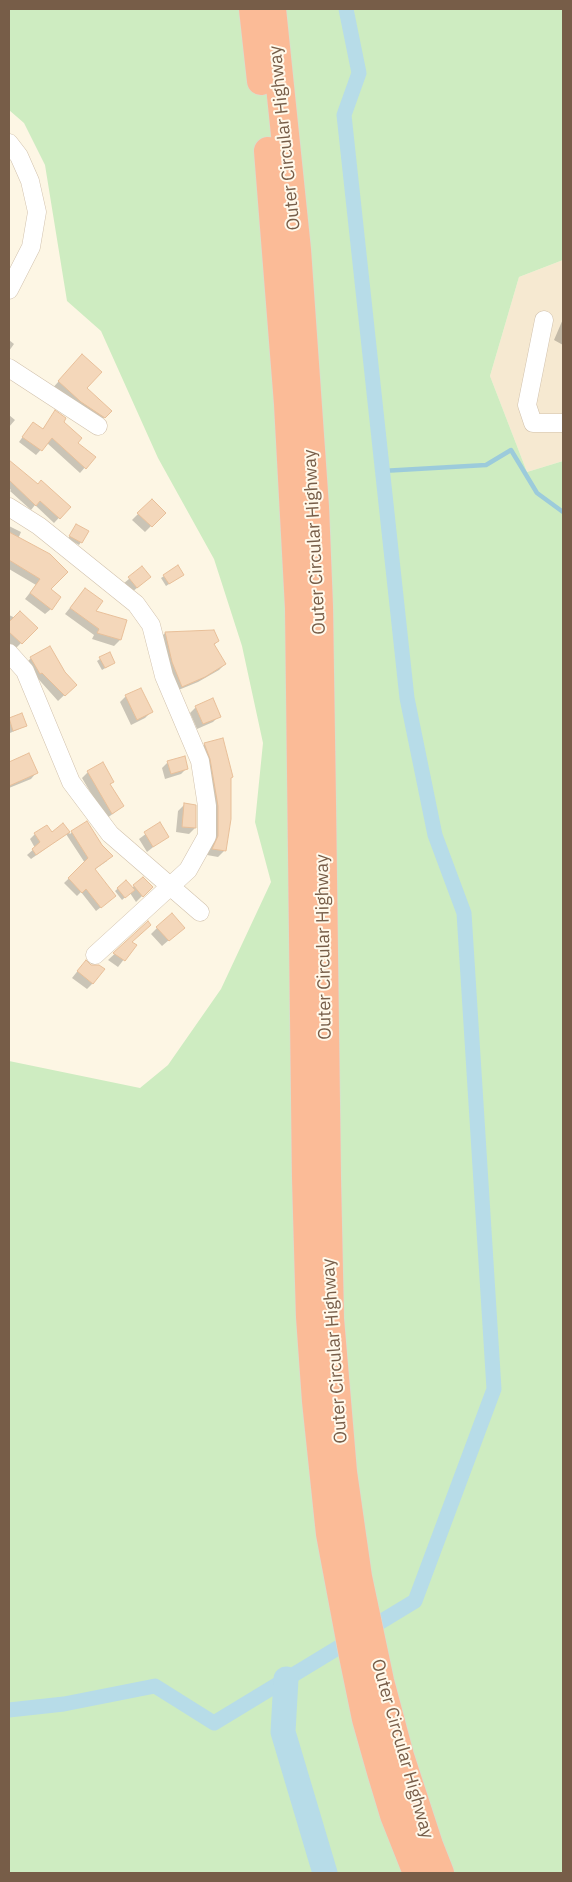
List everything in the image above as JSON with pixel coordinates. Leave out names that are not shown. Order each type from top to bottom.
[{"type":"highway","name":"Outer Circular Highway","points":[[253,9],[268,142],[288,404],[299,608],[306,1178],[310,1317],[316,1401],[330,1534],[356,1674],[366,1719],[394,1815],[417,1873]]},
{"type":"highway","name":"Outer Circular Highway","points":[[272,9],[297,250],[315,507],[320,666],[330,1299],[342,1462],[358,1577],[380,1681],[400,1756],[426,1837],[440,1873]]},
{"type":"street","points":[[9,142],[19,156],[30,181],[37,212],[31,247],[9,290]]},
{"type":"street","points":[[544,320],[527,405],[533,423],[563,423]]},
{"type":"street","points":[[9,368],[98,426]]},
{"type":"street","points":[[9,507],[39,526],[136,604],[151,625],[164,676],[200,761],[207,806],[207,836],[188,870],[95,955]]},
{"type":"street","points":[[9,653],[25,671],[72,782],[110,834],[200,912]]},
{"type":"shaded area","points":[[563,260],[563,461],[527,472],[490,376],[519,277]]},
{"type":"green space","points":[[9,9],[563,9],[563,260],[519,277],[490,376],[527,472],[563,461],[563,1873],[9,1873],[9,1061],[140,1088],[168,1065],[221,989],[271,882],[255,822],[263,743],[242,646],[214,559],[158,458],[101,331],[67,301],[45,165],[24,123],[9,110]]},
{"type":"building","points":[[82,354],[102,372],[87,388],[112,411],[105,418],[81,402],[58,381]]},
{"type":"building","points":[[55,410],[66,418],[64,422],[82,438],[78,443],[96,457],[86,469],[52,438],[42,451],[22,437],[33,422],[43,429]]},
{"type":"building","points":[[9,460],[38,484],[41,480],[71,507],[60,519],[40,501],[36,506],[9,480]]},
{"type":"building","points":[[152,499],[166,513],[152,527],[137,513]]},
{"type":"building","points":[[76,524],[89,531],[82,543],[69,536]]},
{"type":"building","points":[[9,532],[50,554],[68,572],[51,589],[61,597],[52,610],[30,593],[40,579],[9,560]]},
{"type":"building","points":[[178,565],[184,575],[169,584],[163,575]]},
{"type":"building","points":[[142,566],[151,577],[137,588],[128,577]]},
{"type":"building","points":[[85,588],[103,601],[96,611],[127,620],[121,640],[97,633],[99,629],[70,608]]},
{"type":"building","points":[[20,611],[38,628],[22,644],[9,632],[9,622]]},
{"type":"building","points":[[214,630],[219,641],[214,644],[226,664],[205,677],[182,687],[172,662],[165,632]]},
{"type":"building","points":[[50,646],[65,672],[77,685],[65,696],[42,673],[40,674],[30,657]]},
{"type":"building","points":[[110,652],[115,663],[105,668],[99,657]]},
{"type":"building","points":[[141,688],[153,712],[137,720],[125,695]]},
{"type":"building","points":[[213,698],[221,717],[203,724],[195,706]]},
{"type":"building","points":[[22,713],[27,726],[13,731],[9,718]]},
{"type":"building","points":[[223,738],[233,777],[231,778],[231,819],[226,851],[212,849],[218,836],[218,806],[210,759],[204,743]]},
{"type":"building","points":[[29,753],[38,773],[9,786],[9,762]]},
{"type":"building","points":[[185,756],[188,769],[171,774],[167,761]]},
{"type":"building","points":[[103,762],[114,782],[110,784],[124,806],[112,814],[87,771]]},
{"type":"building","points":[[184,803],[196,805],[196,828],[182,827]]},
{"type":"building","points":[[87,821],[102,845],[113,856],[95,869],[116,896],[101,908],[86,889],[82,893],[68,878],[88,858],[71,831]]},
{"type":"building","points":[[160,822],[169,837],[153,847],[144,832]]},
{"type":"building","points":[[63,823],[70,832],[36,855],[32,849],[40,842],[34,833],[47,825],[52,832]]},
{"type":"building","points":[[143,877],[153,887],[143,897],[133,885]]},
{"type":"building","points":[[126,880],[135,890],[125,898],[117,888]]},
{"type":"building","points":[[172,913],[185,928],[169,941],[156,927]]},
{"type":"building","points":[[148,921],[151,925],[132,942],[137,945],[125,961],[113,953]]},
{"type":"building","points":[[86,960],[91,965],[99,965],[105,969],[93,984],[77,971]]},
{"type":"waterway","points":[[9,1710],[64,1704],[155,1686],[214,1723],[415,1601],[494,1389],[464,913],[435,835],[407,698],[344,115],[359,73],[346,9]]},
{"type":"waterway","points":[[382,471],[486,465],[511,450],[537,493],[563,512]]},
{"type":"waterway","points":[[286,1679],[283,1732],[325,1873]]}]
